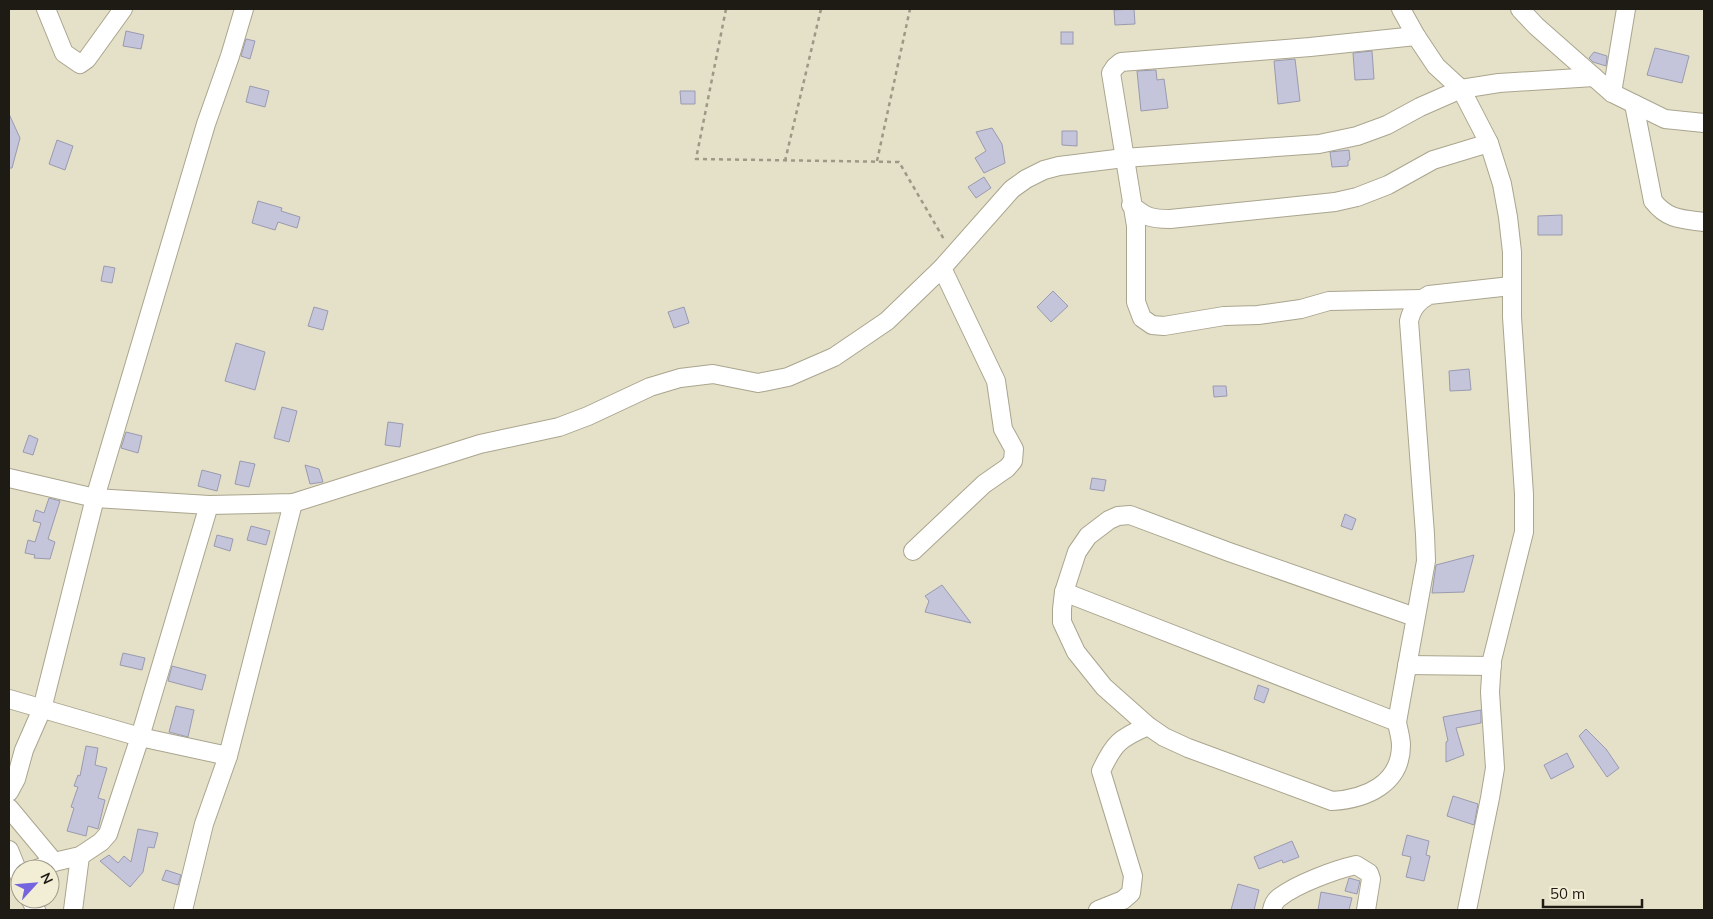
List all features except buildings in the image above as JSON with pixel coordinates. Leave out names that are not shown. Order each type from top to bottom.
[{"type":"street","points":[[46,9],[64,53],[80,64],[87,59],[123,9]]},
{"type":"street","points":[[9,792],[16,780],[24,750],[42,708],[96,498],[206,124],[244,9]]},
{"type":"street","points":[[1401,9],[1436,66],[1461,89],[1489,143],[1502,184],[1512,252],[1511,286],[1524,494],[1524,532],[1492,666],[1490,692],[1495,768],[1467,910]]},
{"type":"street","points":[[1520,9],[1536,26],[1612,93],[1665,118],[1704,123]]},
{"type":"street","points":[[1612,93],[1626,9]]},
{"type":"street","points":[[1416,36],[1310,47],[1121,62],[1114,67],[1112,73],[1131,205],[1136,226],[1136,302],[1142,318],[1152,325],[1164,326],[1224,316],[1258,315],[1301,309],[1329,301],[1421,299],[1440,293],[1511,286]]},
{"type":"street","points":[[9,478],[96,498],[209,505],[293,503],[480,444],[559,427],[588,416],[650,387],[680,378],[713,374],[758,383],[788,377],[834,357],[887,322],[948,262],[1012,189],[1044,170],[1059,166],[1124,158],[1319,144],[1357,136],[1387,125],[1420,107],[1461,89],[1499,83],[1594,77]]},
{"type":"street","points":[[1634,104],[1653,201],[1661,211],[1673,217],[1704,222]]},
{"type":"street","points":[[1131,205],[1151,219],[1170,219],[1335,202],[1357,197],[1388,185],[1433,160],[1489,143]]},
{"type":"street","points":[[913,551],[984,484],[1007,468],[1013,461],[1014,449],[1003,429],[996,381],[948,262]]},
{"type":"street","points":[[1415,617],[1130,515],[1118,516],[1109,520],[1088,536],[1077,552],[1064,592],[1062,610],[1062,622],[1076,652],[1104,687],[1164,738],[1332,801],[1349,800],[1372,792],[1393,775],[1399,760],[1401,744],[1397,722],[1426,561],[1409,321],[1411,313],[1421,299]]},
{"type":"street","points":[[183,910],[204,824],[228,756],[293,503]]},
{"type":"street","points":[[60,861],[80,856],[101,842],[108,834],[140,737],[209,505]]},
{"type":"street","points":[[1064,592],[1397,722]]},
{"type":"street","points":[[1407,665],[1492,666]]},
{"type":"street","points":[[9,699],[140,737],[228,756]]},
{"type":"street","points":[[1098,910],[1123,900],[1132,893],[1133,876],[1101,771],[1110,750],[1128,735],[1148,726]]},
{"type":"street","points":[[9,808],[52,859]]},
{"type":"street","points":[[73,910],[80,856]]},
{"type":"street","points":[[1272,910],[1278,898],[1309,882],[1356,864],[1370,873],[1371,879],[1366,910]]},
{"type":"path","points":[[726,9],[696,159],[899,162],[948,262]]},
{"type":"path","points":[[785,161],[821,9]]},
{"type":"path","points":[[876,162],[910,9]]}]
